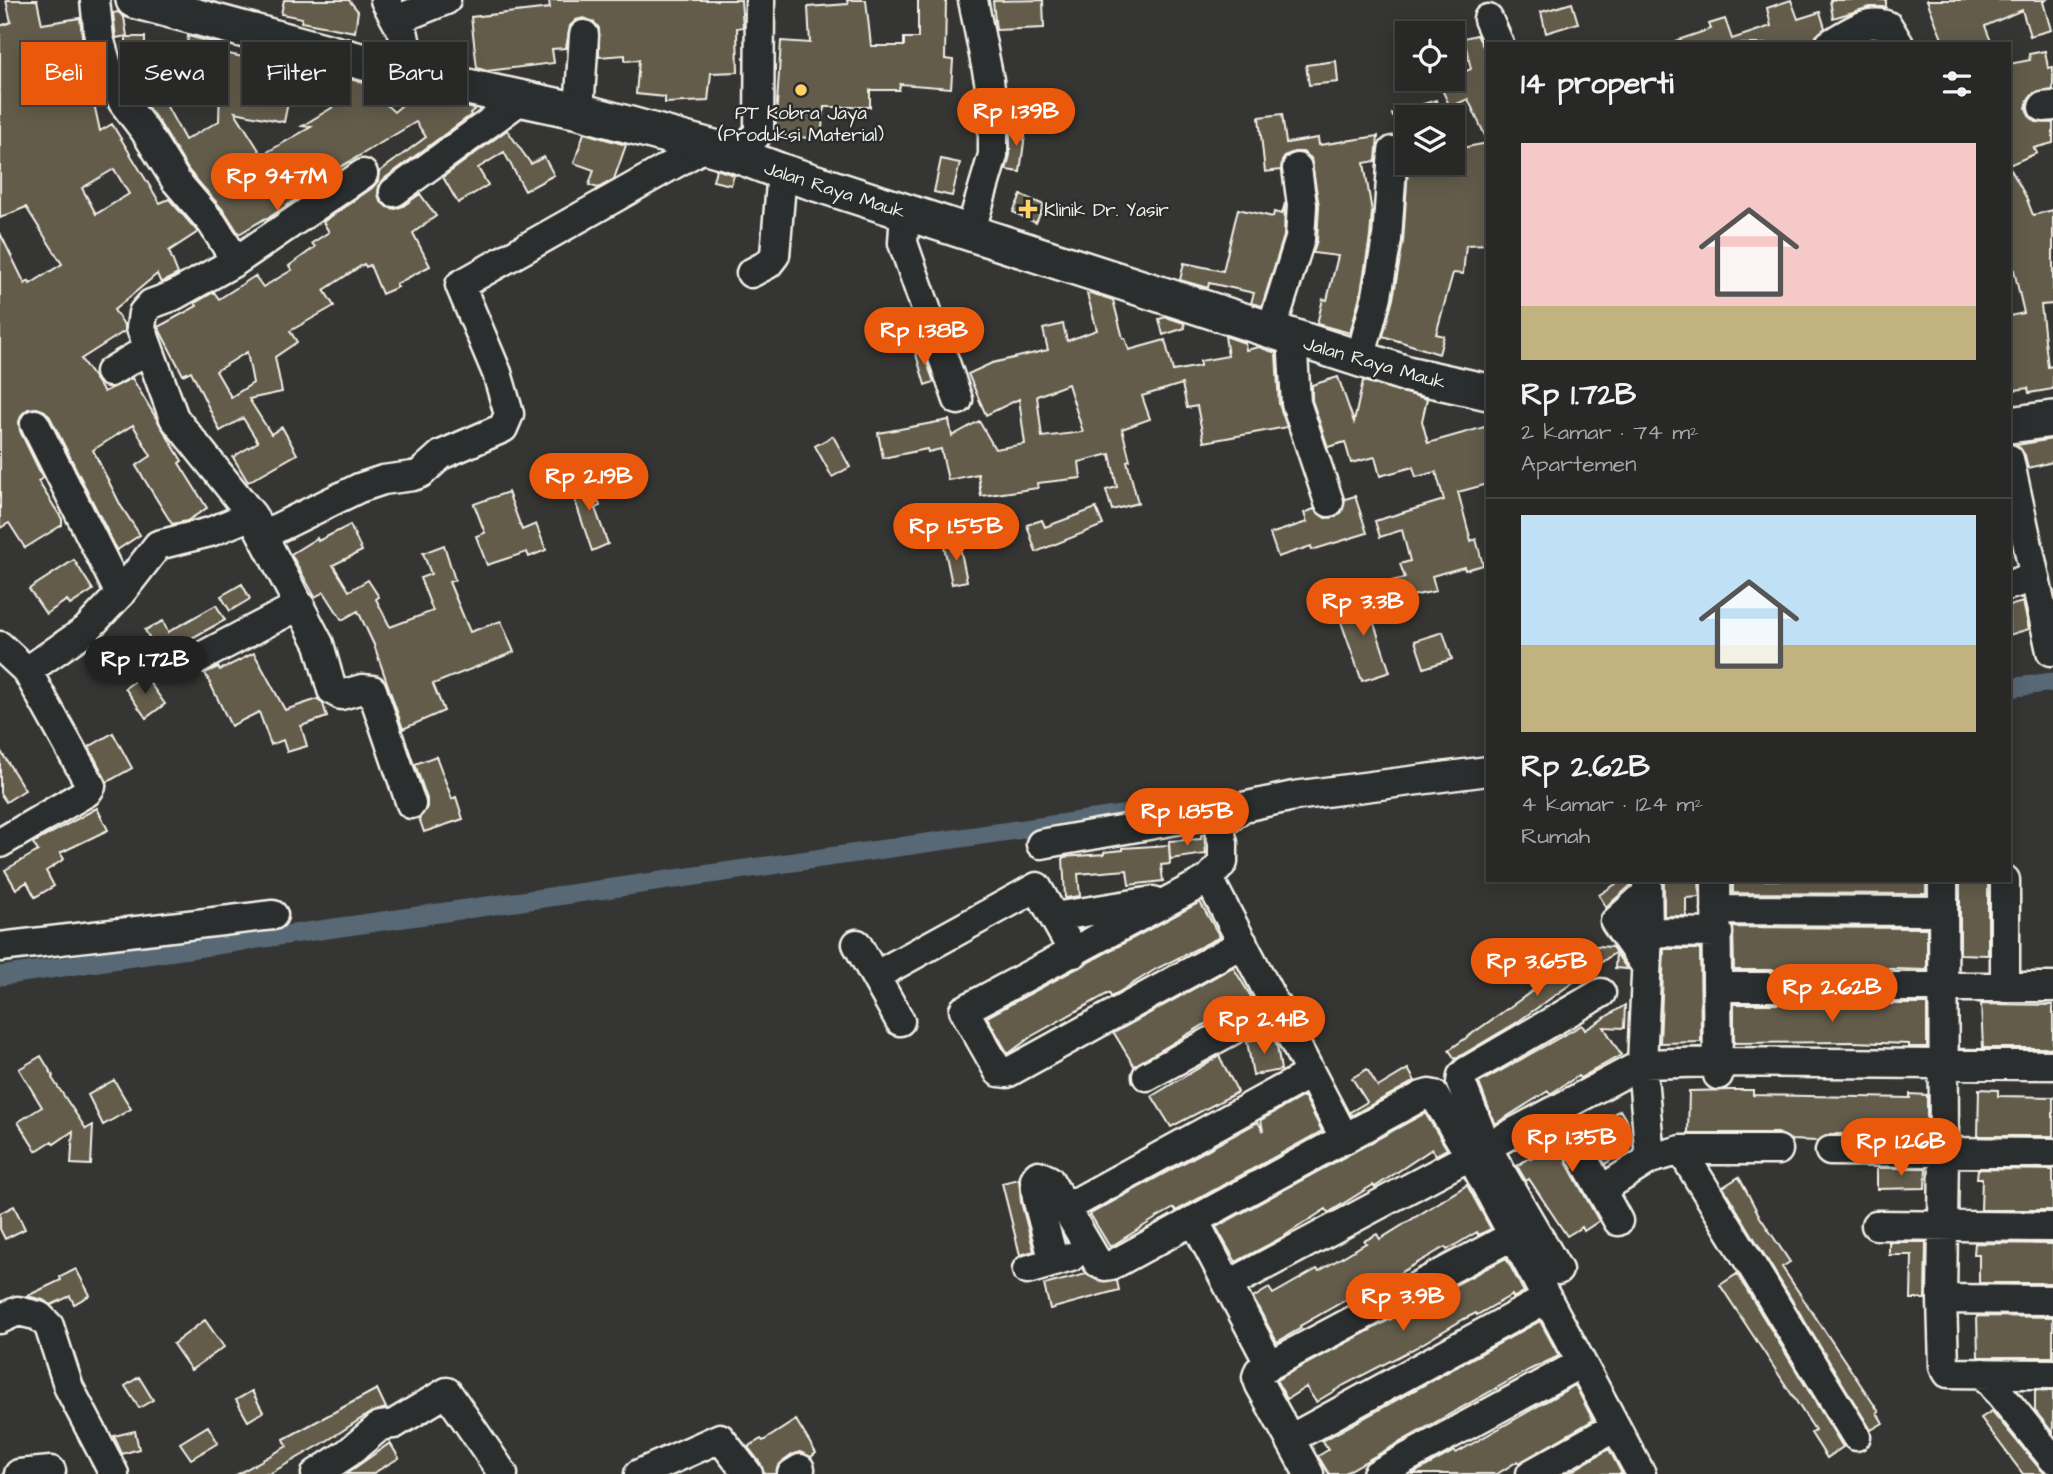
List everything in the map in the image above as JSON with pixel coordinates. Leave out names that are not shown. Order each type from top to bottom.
[{"type":"main road","name":"Jalan Raya Mauk","points":[[134,0],[364,62]]},
{"type":"main road","name":"Jalan Raya Mauk","points":[[467,86],[579,111],[719,150],[1407,374],[1486,392]]},
{"type":"main road","points":[[2011,425],[2053,419]]},
{"type":"street","points":[[95,0],[99,38],[110,76],[123,102],[145,131],[176,181],[212,223],[236,261]]},
{"type":"street","points":[[405,42],[391,10],[446,0]]},
{"type":"street","points":[[27,671],[75,639],[120,594],[158,545],[210,532],[257,525],[383,480],[413,477],[441,455],[503,428],[509,414],[497,373],[460,285],[719,150],[750,142],[759,132],[760,0]]},
{"type":"street","points":[[970,233],[993,155],[993,115],[989,80],[973,0]]},
{"type":"street","points":[[1834,42],[1864,25],[1874,23],[1888,26],[1898,42]]},
{"type":"street","points":[[579,111],[583,35]]},
{"type":"street","points":[[394,192],[523,98]]},
{"type":"street","points":[[1360,359],[1377,296],[1387,239],[1393,151]]},
{"type":"street","points":[[1297,168],[1302,205],[1300,239],[1281,334],[1296,403],[1329,502]]},
{"type":"street","points":[[751,273],[768,264],[775,255],[782,172]]},
{"type":"street","points":[[363,174],[236,261],[146,308],[140,320],[174,418],[257,525],[319,644],[332,690],[341,695],[362,689],[372,691],[411,804]]},
{"type":"street","points":[[905,212],[903,243],[958,400]]},
{"type":"street","points":[[110,372],[148,349]]},
{"type":"street","points":[[35,424],[120,594]]},
{"type":"street","points":[[2011,478],[2022,581],[2051,651]]},
{"type":"street","points":[[199,658],[300,604]]},
{"type":"street","points":[[0,646],[27,671],[91,786],[87,792],[0,843]]},
{"type":"street","points":[[1220,825],[1243,807],[1293,796],[1486,771]]},
{"type":"street","points":[[1041,844],[1216,813],[1220,825],[1223,862],[1209,879],[1177,898],[953,1015],[999,1072],[1007,1073],[1243,943]]},
{"type":"street","points":[[1209,879],[1345,1139]]},
{"type":"street","points":[[1716,882],[1718,1068]]},
{"type":"street","points":[[1943,882],[1944,1366],[1948,1373],[2053,1374]]},
{"type":"street","points":[[2005,882],[2005,988]]},
{"type":"street","points":[[875,976],[1037,887],[1074,953]]},
{"type":"street","points":[[1647,887],[1643,1072],[1650,1159]]},
{"type":"street","points":[[1646,966],[1615,922],[1647,887]]},
{"type":"street","points":[[1054,918],[1177,898]]},
{"type":"street","points":[[1648,932],[1717,922],[1943,911]]},
{"type":"street","points":[[0,947],[272,915]]},
{"type":"street","points":[[857,944],[900,1021]]},
{"type":"street","points":[[1717,987],[2053,987]]},
{"type":"street","points":[[1601,993],[1467,1071],[1462,1076],[1461,1083],[1482,1158],[1512,1236],[1641,1474]]},
{"type":"street","points":[[1147,1076],[1277,1006]]},
{"type":"street","points":[[1232,1292],[1643,1072],[1718,1068],[1944,1070],[2053,1065]]},
{"type":"street","points":[[1944,1070],[2053,1078]]},
{"type":"street","points":[[1066,1208],[1310,1074]]},
{"type":"street","points":[[1054,1262],[1037,1198],[1035,1180],[1038,1175],[1049,1180],[1098,1263],[1112,1265],[1429,1094],[1434,1095],[1482,1158],[1558,1270]]},
{"type":"street","points":[[1681,1150],[1856,1436]]},
{"type":"street","points":[[1601,1190],[1650,1159],[1681,1150],[1778,1150]]},
{"type":"street","points":[[1830,1151],[2053,1153]]},
{"type":"street","points":[[1582,1156],[1618,1220]]},
{"type":"street","points":[[1194,1220],[1270,1365]]},
{"type":"street","points":[[1876,1225],[2053,1227]]},
{"type":"street","points":[[1308,1474],[1258,1377],[1259,1371],[1512,1236]]},
{"type":"street","points":[[1027,1270],[1091,1250]]},
{"type":"street","points":[[1942,1298],[2053,1300]]},
{"type":"street","points":[[1290,1439],[1546,1299]]},
{"type":"street","points":[[0,1319],[18,1311],[39,1316],[49,1326],[69,1388],[114,1474]]},
{"type":"street","points":[[1377,1474],[1581,1363]]},
{"type":"street","points":[[1983,1373],[2053,1459]]},
{"type":"street","points":[[2019,1374],[2022,1419]]},
{"type":"street","points":[[316,1474],[348,1453],[380,1426],[394,1424],[447,1392],[503,1474]]},
{"type":"street","points":[[1547,1470],[1615,1427]]},
{"type":"street","points":[[639,1474],[720,1438],[748,1474]]},
{"type":"street","points":[[19,1474],[51,1471]]},
{"type":"building","points":[[6,0],[37,0],[42,24],[80,18],[83,42],[21,42],[21,105],[94,105],[100,131],[112,124],[160,203],[169,199],[198,232],[169,251],[178,274],[161,283],[157,274],[114,310],[125,326],[125,331],[81,359],[104,392],[132,378],[207,508],[187,521],[172,524],[136,466],[151,456],[133,425],[93,450],[121,506],[140,535],[117,550],[50,417],[37,408],[28,409],[22,414],[20,431],[43,478],[38,481],[62,519],[62,525],[25,548],[9,523],[0,528],[0,233],[25,284],[29,281],[30,284],[62,264],[26,207],[0,218],[0,26],[11,22]],"holes":[[[114,169],[129,194],[96,214],[82,188]]]},
{"type":"building","points":[[284,0],[349,0],[358,11],[355,32],[301,22],[302,18],[281,14]]},
{"type":"building","points":[[549,0],[741,0],[743,27],[737,28],[738,72],[711,73],[708,101],[665,103],[665,97],[636,94],[639,60],[625,61],[625,55],[599,57],[599,28],[594,22],[584,18],[576,20],[570,26],[566,48],[552,49],[554,63],[487,71],[477,68],[471,17],[550,8]]},
{"type":"building","points":[[847,0],[866,0],[871,46],[904,46],[904,38],[918,38],[918,0],[946,0],[945,59],[953,60],[951,88],[900,84],[899,90],[870,90],[870,107],[824,107],[821,139],[775,135],[781,41],[810,43],[808,7],[848,4]]},
{"type":"building","points":[[1043,0],[1044,28],[996,30],[993,1]]},
{"type":"building","points":[[1791,0],[1798,19],[1820,12],[1825,28],[1814,42],[1675,42],[1711,29],[1709,24],[1725,19],[1732,39],[1771,26],[1767,8]]},
{"type":"building","points":[[1830,0],[1886,0],[1886,7],[1870,7],[1833,18]]},
{"type":"building","points":[[1927,0],[2046,0],[2043,2],[2051,30],[2030,36],[2022,10],[1985,26],[1991,42],[1943,42]]},
{"type":"building","points":[[1572,3],[1578,23],[1546,33],[1541,12]]},
{"type":"building","points":[[118,12],[124,17],[127,36],[116,38],[113,13]]},
{"type":"building","points":[[1477,35],[1486,51],[1486,138],[1468,99],[1449,105],[1443,91],[1465,91],[1465,72],[1471,69],[1465,38]]},
{"type":"building","points":[[188,36],[211,42],[187,42]]},
{"type":"building","points":[[126,37],[145,37],[145,42],[126,42]]},
{"type":"building","points":[[2045,51],[2048,68],[2053,67],[2053,90],[2034,93],[2026,108],[2029,116],[2036,122],[2053,123],[2053,143],[2034,148],[2037,153],[2011,164],[2011,64],[2030,60],[2029,54]]},
{"type":"building","points":[[228,54],[242,57],[242,105],[287,105],[284,122],[235,112],[262,155],[311,127],[302,126],[333,107],[331,105],[350,105],[350,79],[364,83],[364,105],[386,105],[394,112],[402,105],[457,105],[475,109],[471,115],[384,179],[379,186],[380,201],[387,207],[395,209],[403,206],[420,194],[436,216],[413,233],[430,266],[382,294],[370,265],[366,267],[364,264],[324,290],[334,306],[290,331],[297,342],[275,357],[282,392],[249,399],[271,434],[282,427],[297,454],[248,482],[233,457],[258,442],[243,418],[220,431],[191,371],[183,375],[158,327],[197,306],[195,303],[214,292],[219,299],[255,276],[263,287],[292,270],[289,266],[315,247],[312,243],[329,232],[323,222],[372,188],[378,181],[379,172],[426,137],[416,122],[322,178],[311,161],[284,176],[298,198],[239,234],[225,212],[189,171],[146,105],[166,105],[185,140],[219,121],[219,105],[228,105]],"holes":[[[247,352],[253,383],[231,397],[216,371]]]},
{"type":"building","points":[[1336,61],[1338,82],[1309,85],[1306,65]]},
{"type":"building","points":[[1436,100],[1437,105],[1420,105]]},
{"type":"building","points":[[1282,114],[1286,143],[1318,138],[1319,145],[1378,136],[1376,161],[1364,163],[1372,212],[1370,237],[1361,292],[1350,333],[1317,324],[1323,299],[1327,300],[1338,256],[1313,253],[1317,240],[1319,206],[1311,158],[1303,152],[1294,152],[1286,155],[1281,170],[1265,172],[1259,117]]},
{"type":"building","points":[[1010,125],[1026,127],[1020,172],[1006,170],[1010,155]]},
{"type":"building","points":[[507,130],[531,164],[544,157],[554,175],[525,191],[504,152],[478,168],[488,185],[458,203],[443,177]]},
{"type":"building","points":[[584,133],[626,145],[614,179],[598,188],[589,185],[594,170],[574,163]]},
{"type":"building","points":[[1486,143],[1486,244],[1466,245],[1463,274],[1453,273],[1436,334],[1444,336],[1439,354],[1383,336],[1403,242],[1408,175],[1465,175],[1465,147]]},
{"type":"building","points":[[941,159],[960,163],[952,196],[934,192]]},
{"type":"building","points":[[716,169],[734,175],[731,185],[713,181]]},
{"type":"building","points":[[2011,170],[2033,215],[2053,210],[2053,304],[2041,305],[2048,367],[2053,366],[2053,389],[2029,393],[2028,388],[2011,391],[2011,316],[2024,313],[2011,258]]},
{"type":"building","name":"Klinik Dr. Yasir","points":[[1021,195],[1044,205],[1036,223],[1013,212]]},
{"type":"building","points":[[1285,203],[1284,236],[1262,306],[1251,303],[1254,293],[1209,283],[1208,288],[1180,280],[1184,263],[1223,271],[1238,209],[1273,217],[1274,212],[1282,214]]},
{"type":"building","points":[[1087,294],[1113,300],[1129,350],[1165,340],[1173,371],[1200,366],[1200,361],[1228,356],[1225,336],[1245,343],[1246,350],[1259,347],[1276,353],[1279,404],[1287,427],[1204,442],[1197,406],[1187,408],[1182,384],[1142,396],[1150,419],[1122,429],[1138,503],[1112,510],[1106,490],[1117,487],[1110,454],[1079,462],[1081,478],[1037,483],[1038,488],[981,496],[978,474],[948,480],[941,449],[928,452],[927,449],[883,458],[878,433],[949,420],[952,436],[979,421],[995,449],[1025,444],[1019,399],[986,415],[968,374],[992,363],[1048,350],[1043,329],[1063,324],[1067,341],[1097,330]],"holes":[[[1068,384],[1083,432],[1042,437],[1037,396]]]},
{"type":"building","points":[[1166,317],[1184,323],[1185,328],[1163,335],[1159,319]]},
{"type":"building","points":[[922,349],[934,382],[925,385],[915,351]]},
{"type":"building","points":[[1338,377],[1354,422],[1363,381],[1427,399],[1422,421],[1428,443],[1486,427],[1486,485],[1458,492],[1471,541],[1476,539],[1483,565],[1432,576],[1436,591],[1397,599],[1392,581],[1405,578],[1400,564],[1410,561],[1402,530],[1380,537],[1375,521],[1444,500],[1436,472],[1416,477],[1413,467],[1380,476],[1375,457],[1351,463],[1345,442],[1328,447],[1312,400],[1312,385]]},
{"type":"building","points":[[833,436],[850,467],[832,477],[815,446]]},
{"type":"building","points":[[2053,439],[2053,462],[2028,468],[2025,455],[2017,445]]},
{"type":"building","points":[[592,479],[600,506],[595,508],[608,544],[592,551],[570,486]]},
{"type":"building","points":[[508,492],[522,530],[536,524],[546,550],[529,557],[527,552],[487,565],[476,536],[485,533],[474,504]]},
{"type":"building","points":[[1355,496],[1367,533],[1278,557],[1270,534],[1307,522],[1304,513],[1314,509],[1325,518],[1335,517],[1342,512],[1345,499]]},
{"type":"building","points":[[1096,508],[1103,525],[1036,552],[1027,525],[1042,520],[1045,527]]},
{"type":"building","points":[[350,525],[362,551],[333,565],[349,591],[368,580],[379,597],[376,599],[390,627],[433,611],[420,578],[431,574],[423,553],[444,545],[455,580],[449,582],[470,632],[501,621],[514,652],[433,684],[444,711],[403,729],[374,645],[358,611],[342,620],[324,592],[315,597],[291,554],[317,538],[318,541]]},
{"type":"building","points":[[959,542],[967,581],[952,584],[944,546]]},
{"type":"building","points":[[74,560],[93,590],[70,605],[67,600],[46,614],[29,589]]},
{"type":"building","points":[[242,584],[250,599],[230,611],[221,596]]},
{"type":"building","points":[[1365,596],[1390,672],[1362,681],[1335,605]]},
{"type":"building","points":[[2023,602],[2029,629],[2011,634],[2011,605]]},
{"type":"building","points":[[216,605],[225,620],[159,656],[145,630],[163,621],[168,632]]},
{"type":"building","points":[[1443,632],[1452,659],[1424,668],[1415,641]]},
{"type":"building","points":[[254,653],[285,710],[318,699],[323,704],[327,717],[301,726],[307,746],[287,752],[283,740],[271,745],[259,712],[231,726],[205,673],[218,667],[220,670]]},
{"type":"building","points":[[144,675],[165,704],[146,718],[125,688]]},
{"type":"building","points":[[113,733],[132,768],[107,782],[89,747]]},
{"type":"building","points":[[0,750],[25,790],[6,802],[0,793]]},
{"type":"building","points":[[436,756],[452,799],[456,797],[463,819],[424,832],[419,818],[427,808],[427,799],[415,764]]},
{"type":"building","points":[[97,808],[108,830],[60,853],[64,859],[46,871],[54,886],[35,897],[27,882],[16,889],[5,870],[38,851],[33,843]]},
{"type":"building","points":[[1201,835],[1204,835],[1206,854],[1170,859],[1169,841],[1201,839]]},
{"type":"building","points":[[1169,845],[1170,864],[1161,865],[1163,881],[1129,885],[1127,870],[1078,874],[1080,896],[1065,898],[1063,857],[1104,854],[1123,848]]},
{"type":"building","points":[[1619,882],[1630,882],[1630,886],[1606,907],[1599,895]]},
{"type":"building","points":[[1664,882],[1699,882],[1700,897],[1686,898],[1686,916],[1664,916]]},
{"type":"building","points":[[1733,882],[1926,882],[1926,894],[1733,893]]},
{"type":"building","points":[[1960,882],[1988,882],[1988,955],[1960,954]]},
{"type":"building","points":[[1200,902],[1220,937],[1156,969],[1111,997],[1109,993],[1032,1036],[1008,1054],[987,1017]]},
{"type":"building","points":[[1733,927],[1927,928],[1927,970],[1823,967],[1823,970],[1734,970]]},
{"type":"building","points":[[1596,946],[1612,947],[1616,952],[1516,1023],[1455,1059],[1449,1050]]},
{"type":"building","points":[[1664,949],[1700,949],[1701,1042],[1660,1043]]},
{"type":"building","points":[[1616,953],[1627,969],[1615,968]]},
{"type":"building","points":[[1233,967],[1253,1000],[1207,1023],[1134,1066],[1114,1033]]},
{"type":"building","points":[[1734,1004],[1927,1004],[1927,1047],[1852,1042],[1734,1043]]},
{"type":"building","points":[[1981,1004],[2053,1005],[2053,1048],[1983,1048]]},
{"type":"building","points":[[1625,1005],[1624,1028],[1604,1027],[1621,1055],[1580,1078],[1578,1076],[1550,1094],[1548,1091],[1495,1124],[1479,1083],[1582,1025],[1585,1030]]},
{"type":"building","points":[[1272,1036],[1277,1045],[1281,1070],[1253,1075],[1247,1041]]},
{"type":"building","points":[[41,1056],[52,1078],[86,1129],[93,1125],[91,1165],[71,1164],[73,1131],[54,1144],[52,1141],[36,1151],[18,1122],[42,1107],[19,1069]]},
{"type":"building","points":[[1219,1056],[1238,1092],[1171,1127],[1152,1096]]},
{"type":"building","points":[[1367,1069],[1378,1087],[1408,1069],[1415,1081],[1351,1116],[1350,1112],[1367,1102],[1352,1078]]},
{"type":"building","points":[[114,1080],[131,1109],[103,1125],[88,1095]]},
{"type":"building","points":[[1979,1089],[1998,1090],[1998,1096],[2053,1097],[2053,1136],[1978,1136]]},
{"type":"building","points":[[1753,1090],[1753,1095],[1910,1098],[1910,1094],[1927,1095],[1927,1135],[1830,1134],[1818,1141],[1791,1140],[1778,1133],[1688,1133],[1689,1091]]},
{"type":"building","points":[[1304,1096],[1322,1131],[1176,1211],[1174,1208],[1110,1247],[1090,1214],[1258,1122],[1263,1131],[1261,1120]]},
{"type":"building","points":[[1620,1110],[1628,1123],[1616,1131],[1627,1149],[1605,1164],[1590,1141],[1575,1141],[1567,1148],[1567,1164],[1599,1221],[1584,1231],[1582,1227],[1567,1236],[1529,1179],[1526,1181],[1517,1166],[1573,1132],[1576,1138]]},
{"type":"building","points":[[1425,1113],[1447,1149],[1436,1155],[1432,1149],[1375,1187],[1373,1185],[1328,1213],[1326,1209],[1281,1238],[1236,1262],[1216,1227]]},
{"type":"building","points":[[1877,1168],[1926,1168],[1925,1188],[1877,1189]]},
{"type":"building","points":[[1978,1169],[2053,1170],[2053,1210],[1981,1210],[1982,1178],[1977,1178]]},
{"type":"building","points":[[1739,1177],[1760,1217],[1790,1262],[1782,1267],[1879,1412],[1877,1413],[1883,1423],[1871,1430],[1723,1187]]},
{"type":"building","points":[[1019,1179],[1021,1202],[1034,1251],[1020,1255],[1002,1183]]},
{"type":"building","points":[[1467,1185],[1491,1229],[1478,1235],[1477,1232],[1447,1250],[1445,1247],[1367,1292],[1365,1289],[1277,1342],[1253,1298],[1269,1288],[1273,1294],[1317,1269],[1319,1271],[1377,1234],[1380,1239]]},
{"type":"building","points":[[14,1206],[25,1229],[5,1239],[0,1229],[0,1213]]},
{"type":"building","points":[[1889,1242],[1926,1242],[1925,1299],[1911,1299],[1912,1255],[1889,1255]]},
{"type":"building","points":[[1975,1243],[2053,1244],[2053,1283],[1979,1283],[1979,1254],[1974,1254]]},
{"type":"building","points":[[1506,1258],[1524,1292],[1513,1298],[1512,1295],[1477,1315],[1476,1313],[1464,1319],[1316,1402],[1306,1387],[1287,1399],[1276,1380]]},
{"type":"building","points":[[76,1269],[90,1295],[74,1304],[70,1296],[51,1305],[27,1296],[61,1280],[60,1277]]},
{"type":"building","points":[[1086,1274],[1099,1281],[1117,1281],[1119,1290],[1050,1309],[1044,1285]]},
{"type":"building","points":[[1737,1274],[1843,1447],[1827,1458],[1811,1433],[1815,1430],[1720,1285]]},
{"type":"building","points":[[1977,1316],[2053,1317],[2053,1357],[1978,1357]]},
{"type":"building","points":[[205,1320],[224,1347],[191,1370],[173,1344]]},
{"type":"building","points":[[1540,1321],[1559,1356],[1343,1474],[1329,1474],[1318,1456],[1328,1450],[1322,1441]]},
{"type":"building","points":[[139,1377],[153,1400],[139,1408],[125,1386]]},
{"type":"building","points":[[1575,1385],[1593,1420],[1519,1463],[1518,1461],[1497,1474],[1412,1474],[1454,1451],[1456,1453]]},
{"type":"building","points":[[377,1389],[386,1408],[370,1413],[269,1474],[238,1474],[287,1446],[284,1439]]},
{"type":"building","points":[[2035,1390],[2053,1391],[2053,1433],[2035,1411]]},
{"type":"building","points":[[252,1391],[263,1412],[248,1421],[236,1400]]},
{"type":"building","points":[[1992,1411],[2046,1474],[2023,1474],[1981,1418]]},
{"type":"building","points":[[796,1420],[816,1453],[811,1457],[800,1452],[792,1455],[778,1466],[775,1474],[764,1474],[761,1464],[748,1447],[761,1439],[763,1441]]},
{"type":"building","points":[[208,1426],[218,1443],[191,1459],[180,1443]]},
{"type":"building","points":[[135,1431],[139,1449],[122,1454],[114,1436]]},
{"type":"building","points":[[390,1443],[399,1458],[372,1474],[346,1474]]},
{"type":"building","points":[[1609,1449],[1622,1474],[1567,1474],[1604,1452]]},
{"type":"waterway","points":[[2011,688],[2053,682]]},
{"type":"waterway","points":[[0,976],[1149,811]]},
{"type":"place","name":"PT Kobra Jaya (Produksi Material)","points":[[801,90]]},
{"type":"place","name":"Klinik Dr. Yasir","points":[[1028,209]]}]
